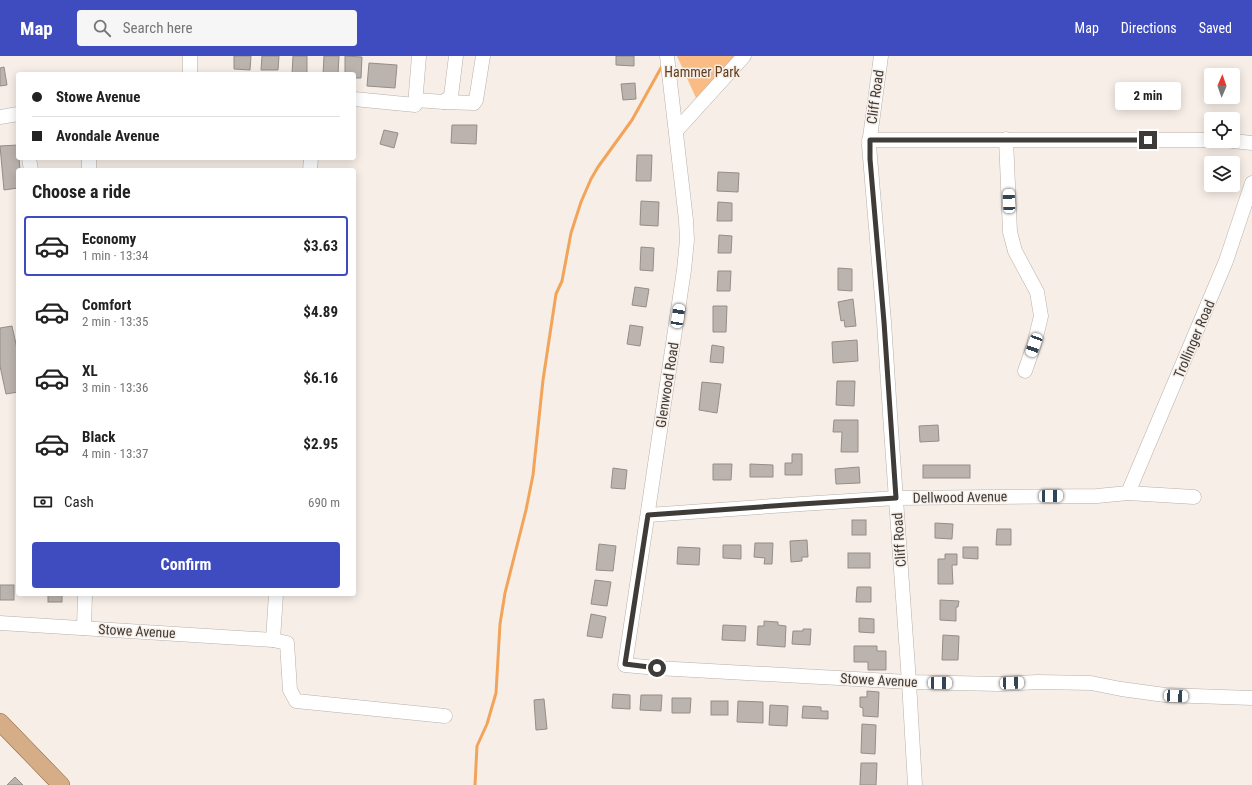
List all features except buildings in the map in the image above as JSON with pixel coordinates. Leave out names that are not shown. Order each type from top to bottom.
[{"type":"main road","points":[[0,722],[61,785]]},
{"type":"street","points":[[190,56],[190,72]]},
{"type":"street","points":[[416,103],[419,56]]},
{"type":"street","points":[[444,102],[451,96],[456,56]]},
{"type":"street","points":[[356,99],[416,103],[474,103],[476,100],[483,56]]},
{"type":"street","name":"Glenwood Road","points":[[625,664],[684,270],[686,220],[667,56]]},
{"type":"street","points":[[676,131],[744,56]]},
{"type":"street","name":"Cliff Road","points":[[881,56],[870,140],[871,168],[884,322],[910,682],[915,785]]},
{"type":"street","points":[[0,117],[16,114]]},
{"type":"street","points":[[870,140],[1204,140]]},
{"type":"street","points":[[1006,140],[1010,232],[1015,251],[1037,292],[1041,316],[1034,345],[1025,371]]},
{"type":"street","points":[[1240,142],[1252,144]]},
{"type":"street","name":"Trollinger Road","points":[[1128,493],[1226,261],[1252,183]]},
{"type":"street","name":"Dellwood Avenue","points":[[648,515],[896,498],[1097,496],[1128,493],[1194,497]]},
{"type":"street","points":[[84,628],[85,596]]},
{"type":"street","points":[[276,596],[273,640],[287,643],[290,690],[296,701],[445,716]]},
{"type":"street","name":"Stowe Avenue","points":[[0,623],[273,640]]},
{"type":"street","name":"Stowe Avenue","points":[[625,664],[657,668],[910,682],[999,684],[1038,682],[1091,683],[1165,695],[1252,698]]},
{"type":"green space","name":"Hammer Park","points":[[677,56],[743,56],[696,98]]},
{"type":"waterway","points":[[475,785],[477,746],[487,724],[496,693],[500,624],[505,593],[526,510],[533,475],[543,380],[556,294],[562,281],[571,233],[581,202],[591,179],[632,120],[662,66]]},
{"type":"route","points":[[657,668],[625,664],[648,515],[896,498],[890,429],[884,322],[870,159],[870,140],[1148,140]]}]
